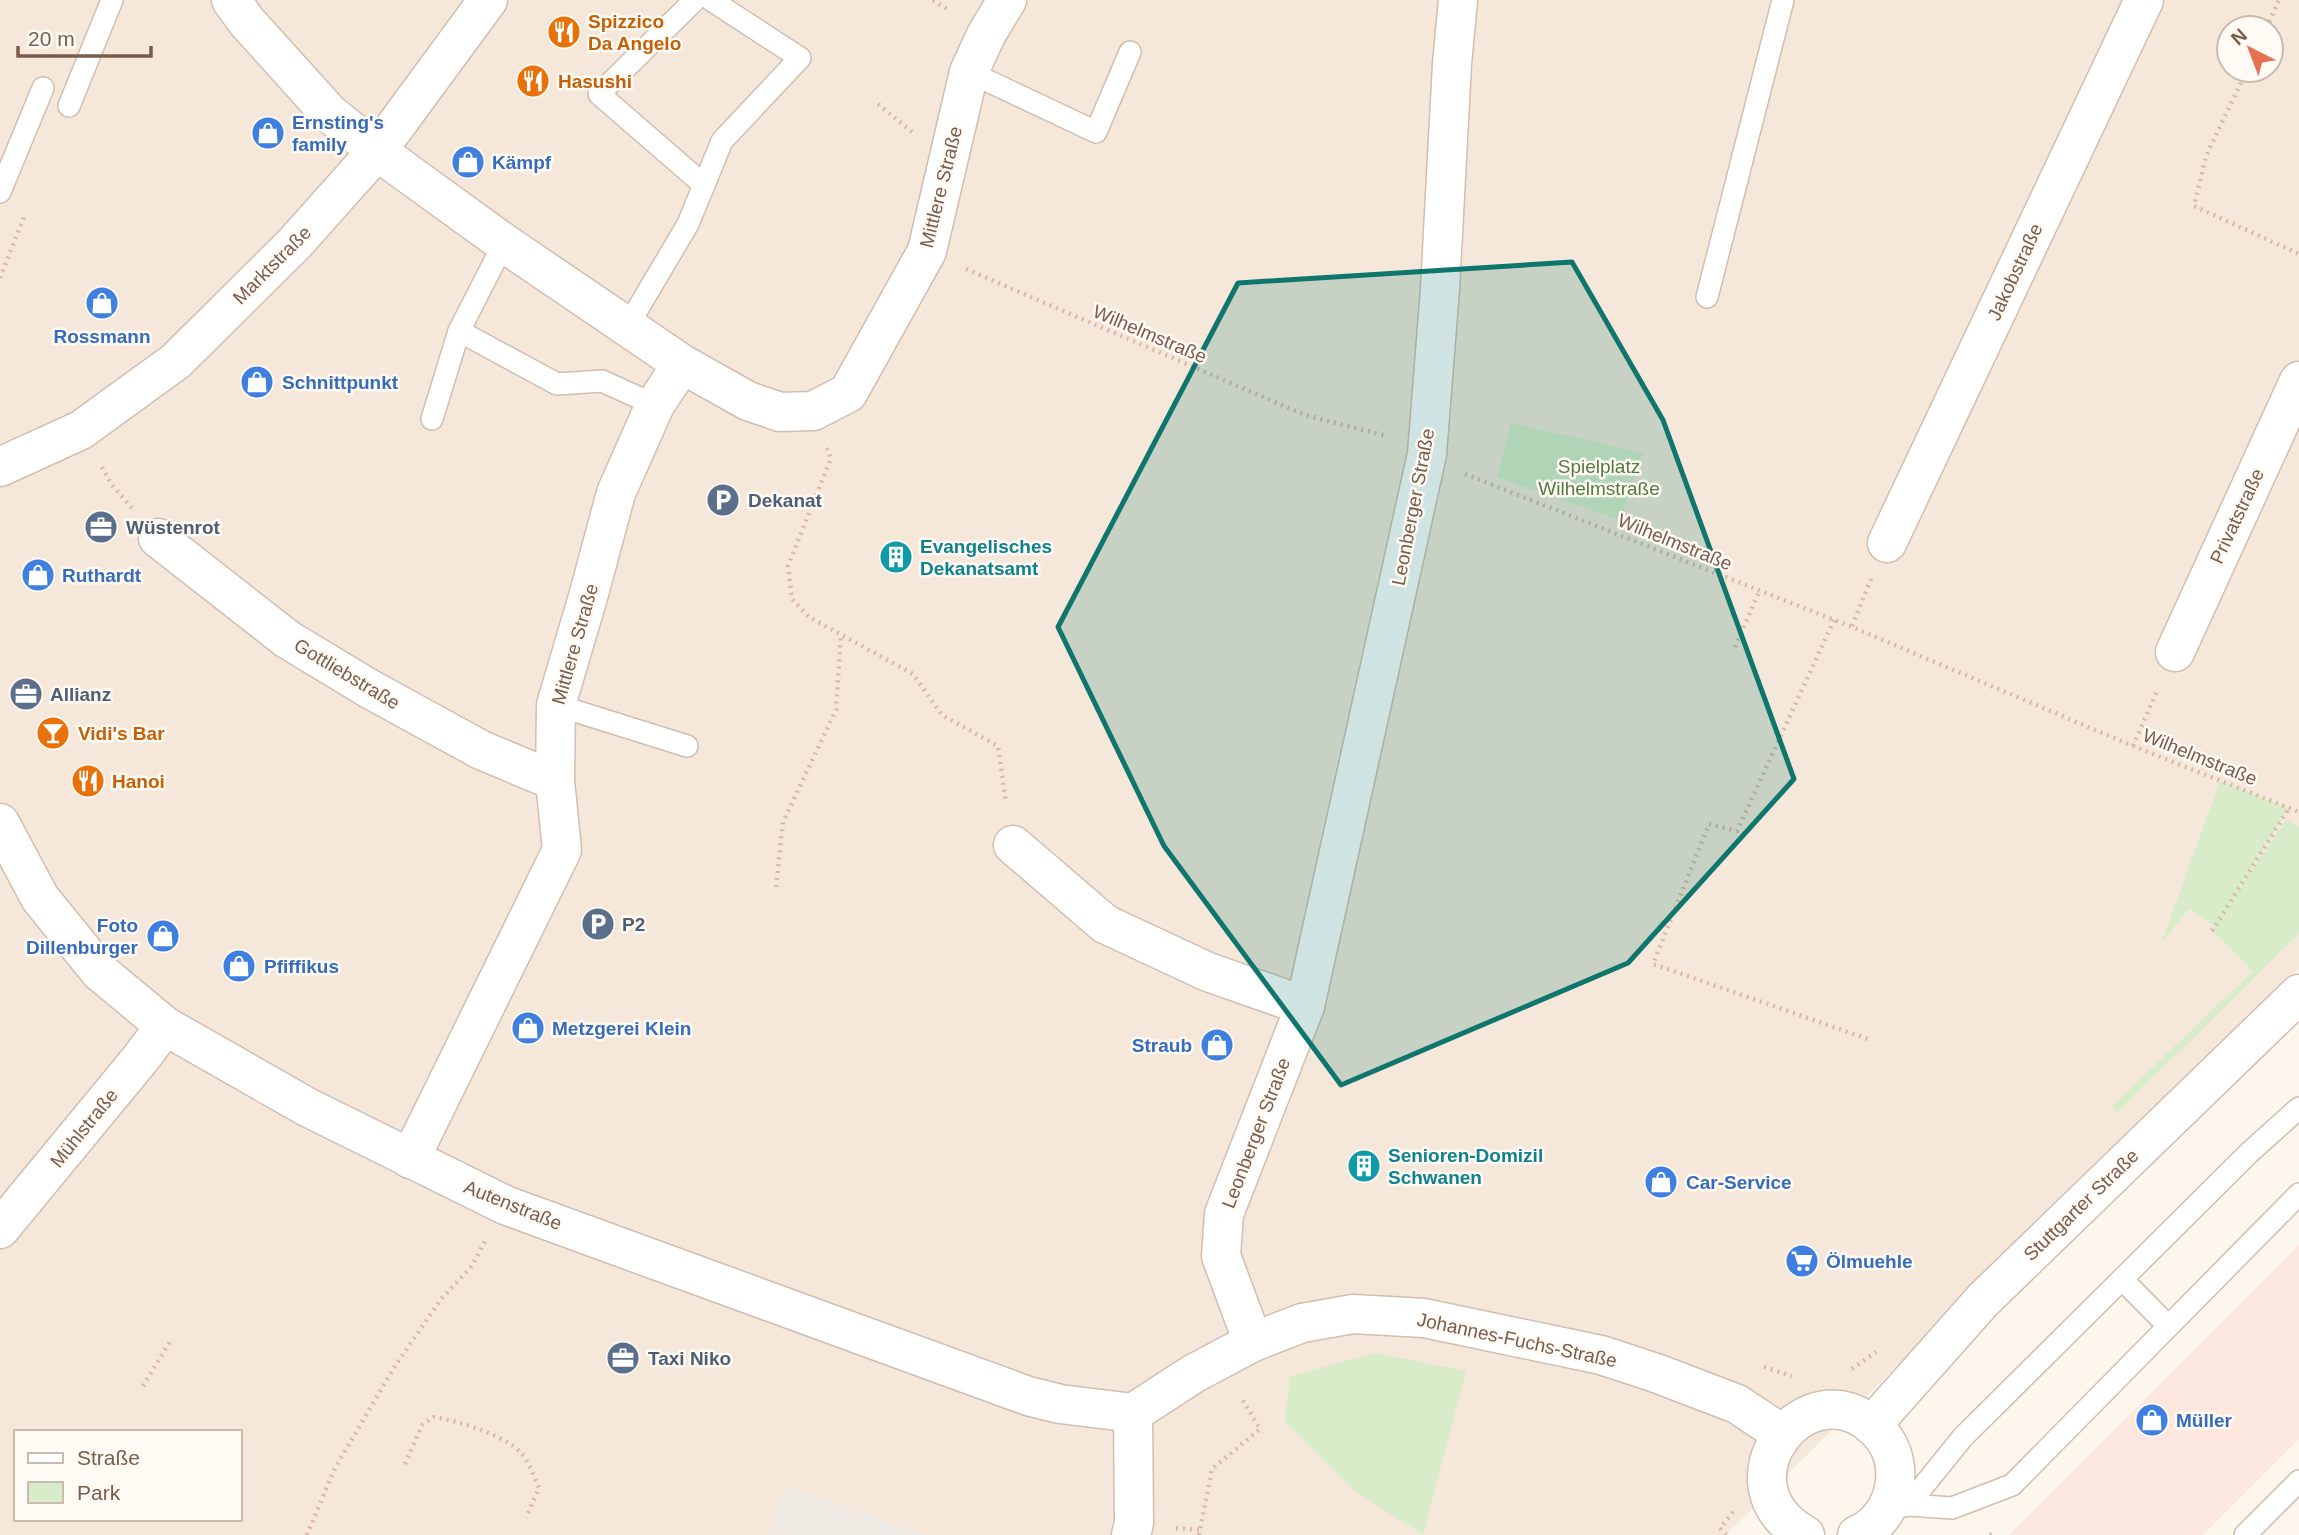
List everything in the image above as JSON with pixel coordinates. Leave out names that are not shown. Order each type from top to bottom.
[{"type":"street","name":"Mittlere Straße","points":[[231,0],[247,22],[330,114],[377,151],[504,243],[682,365],[748,401],[780,412],[813,411],[848,393],[927,251],[969,72],[986,35],[1007,0]]},
{"type":"street","name":"Marktstraße","points":[[0,467],[81,430],[176,361],[295,243],[377,151],[488,0]]},
{"type":"street","name":"Leonberger Straße","points":[[1253,1342],[1221,1256],[1224,1214],[1305,1006],[1427,454],[1458,0]]},
{"type":"street","name":"Jakobstraße","points":[[1887,543],[2144,0]]},
{"type":"street","name":"Mittlere Straße","points":[[410,1159],[562,849],[555,780],[556,705],[616,493],[655,405],[682,365]]},
{"type":"street","name":"Privatstraße","points":[[2175,652],[2299,381]]},
{"type":"street","name":"Gottliebstraße","points":[[151,544],[287,639],[368,688],[481,750],[555,780]]},
{"type":"street","name":"Autenstraße","points":[[0,823],[40,898],[100,972],[165,1026],[307,1107],[505,1205],[1028,1396],[1060,1404],[1133,1413]]},
{"type":"street","points":[[1013,845],[1105,924],[1208,972],[1305,1006]]},
{"type":"street","name":"Stuttgarter Straße","points":[[1872,1425],[1983,1300],[2299,993]]},
{"type":"street","name":"Mühlstraße","points":[[0,1229],[165,1026]]},
{"type":"street","name":"Johannes-Fuchs-Straße","points":[[1133,1413],[1193,1374],[1253,1342],[1302,1322],[1353,1314],[1424,1318],[1601,1355],[1737,1404],[1782,1434]]},
{"type":"street","points":[[1788,1530],[1773,1503],[1767,1481],[1769,1459],[1782,1434],[1798,1420],[1823,1411],[1850,1413],[1872,1425],[1891,1449],[1895,1464],[1898,1507],[1857,1535]]},
{"type":"street","points":[[1132,1535],[1133,1413]]},
{"type":"lane","points":[[69,106],[112,0]]},
{"type":"lane","points":[[695,0],[599,94],[704,185]]},
{"type":"lane","points":[[627,327],[688,224],[722,141],[800,58],[711,0]]},
{"type":"lane","points":[[1707,298],[1783,0]]},
{"type":"lane","points":[[969,72],[1096,132],[1130,52]]},
{"type":"lane","points":[[0,192],[43,88]]},
{"type":"lane","points":[[432,419],[459,331],[504,243]]},
{"type":"lane","points":[[459,331],[557,384],[602,381],[655,405]]},
{"type":"lane","points":[[556,705],[687,746]]},
{"type":"lane","points":[[1898,1507],[2122,1279],[2250,1152],[2299,1108]]},
{"type":"lane","points":[[1898,1507],[1952,1508],[2012,1485],[2299,1194]]},
{"type":"lane","points":[[2122,1279],[2168,1326]]},
{"type":"lane","points":[[2245,1535],[2299,1481]]},
{"type":"path","points":[[2240,84],[2206,156],[2193,206],[2299,254]]},
{"type":"path","name":"Wilhelmstraße","points":[[927,251],[1062,312],[1305,415],[1409,441],[1445,466],[1852,626],[2133,746],[2299,812]]},
{"type":"path","points":[[813,411],[831,458],[789,566],[792,599],[809,617],[913,674],[942,715],[998,746],[1013,845]]},
{"type":"path","points":[[81,430],[112,485],[151,544]]},
{"type":"path","points":[[1852,626],[1887,543]]},
{"type":"path","points":[[1735,647],[1760,590]]},
{"type":"path","points":[[1834,620],[1737,831],[1709,824],[1653,964],[1868,1039]]},
{"type":"path","points":[[776,887],[783,822],[836,710],[841,635]]},
{"type":"path","points":[[2133,746],[2175,652]]},
{"type":"path","points":[[2212,931],[2289,808]]},
{"type":"path","points":[[307,1535],[335,1468],[395,1366],[442,1298],[472,1266],[487,1238]]},
{"type":"path","points":[[143,1386],[171,1340]]},
{"type":"path","points":[[1199,1535],[1212,1469],[1260,1429],[1219,1361]]},
{"type":"path","points":[[405,1464],[422,1425],[434,1417],[453,1420],[491,1435],[515,1447],[524,1455],[539,1488],[526,1518]]},
{"type":"highlighted area","points":[[1572,262],[1663,420],[1794,779],[1628,963],[1341,1085],[1164,846],[1058,627],[1238,283]]},
{"type":"shaded area","points":[[0,0],[2299,0],[2299,969],[1726,1535],[925,1535],[786,1486],[766,1535],[0,1535]]},
{"type":"shaded area","points":[[2299,1245],[2299,1439],[2203,1535],[2009,1535]]},
{"type":"shaded area","points":[[786,1486],[925,1535],[766,1535]]},
{"type":"green space","name":"Spielplatz Wilhelmstraße","points":[[1511,423],[1643,453],[1620,520],[1497,477]]},
{"type":"green space","points":[[2220,781],[2289,808],[2235,895],[2286,820],[2299,827],[2299,934],[2118,1112],[2112,1106],[2253,971],[2212,931],[2214,926],[2189,909],[2161,944]]},
{"type":"green space","points":[[1376,1353],[1466,1371],[1423,1535],[1352,1489],[1285,1422],[1290,1376]]},
{"type":"place","name":"Spizzico Da Angelo","points":[[564,32]]},
{"type":"place","name":"Hasushi","points":[[533,81]]},
{"type":"place","name":"Ernsting's family","points":[[268,133]]},
{"type":"place","name":"Kämpf","points":[[468,162]]},
{"type":"place","name":"Rossmann","points":[[102,303]]},
{"type":"place","name":"Schnittpunkt","points":[[257,382]]},
{"type":"place","name":"Dekanat","points":[[723,500]]},
{"type":"place","name":"Wüstenrot","points":[[101,527]]},
{"type":"place","name":"Evangelisches Dekanatsamt","points":[[896,557]]},
{"type":"place","name":"Ruthardt","points":[[38,575]]},
{"type":"place","name":"Allianz","points":[[26,694]]},
{"type":"place","name":"Vidi's Bar","points":[[53,733]]},
{"type":"place","name":"Hanoi","points":[[88,781]]},
{"type":"place","name":"P2","points":[[598,924]]},
{"type":"place","name":"Foto Dillenburger","points":[[163,936]]},
{"type":"place","name":"Pfiffikus","points":[[239,966]]},
{"type":"place","name":"Metzgerei Klein","points":[[528,1028]]},
{"type":"place","name":"Straub","points":[[1217,1045]]},
{"type":"place","name":"Senioren-Domizil Schwanen","points":[[1364,1166]]},
{"type":"place","name":"Car-Service","points":[[1661,1182]]},
{"type":"place","name":"Ölmuehle","points":[[1802,1261]]},
{"type":"place","name":"Taxi Niko","points":[[623,1358]]},
{"type":"place","name":"Müller","points":[[2152,1420]]}]
